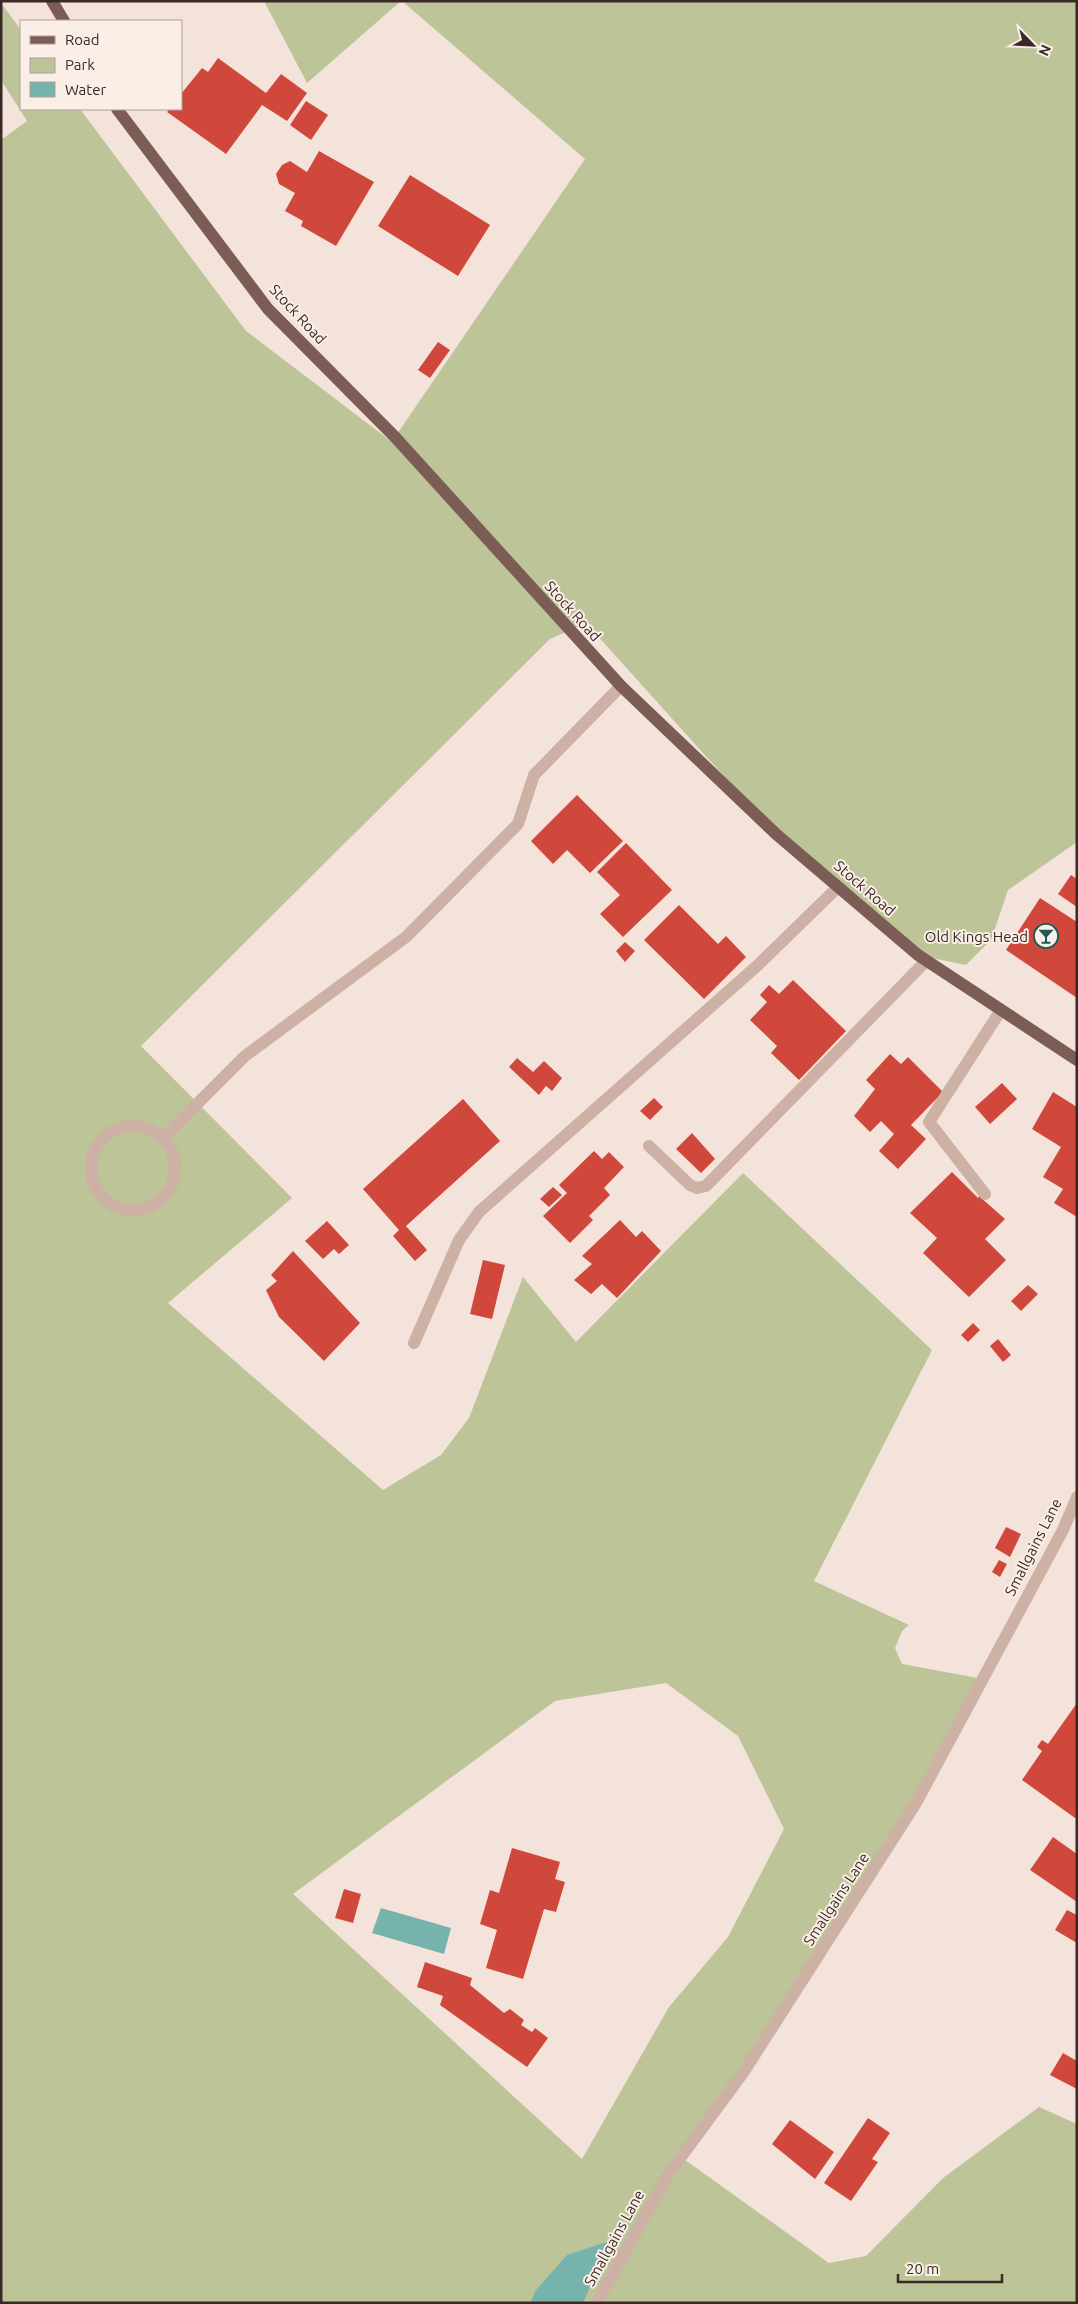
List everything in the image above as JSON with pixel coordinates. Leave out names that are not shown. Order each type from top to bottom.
[{"type":"main road","points":[[52,1],[63,20]]},
{"type":"main road","name":"Stock Road","points":[[119,110],[268,309],[395,437],[621,686],[776,834],[926,960],[1077,1060]]},
{"type":"street","points":[[163,1138],[245,1056],[406,936],[518,824],[534,775],[621,686]]},
{"type":"street","points":[[414,1343],[459,1240],[479,1212],[758,965],[838,887]]},
{"type":"street","points":[[649,1146],[690,1185],[697,1188],[706,1186],[926,960]]},
{"type":"street","points":[[985,1194],[929,1122],[1001,1010]]},
{"type":"street","points":[[131,1125],[149,1128],[163,1138],[173,1154],[176,1171],[171,1188],[160,1202],[144,1210],[126,1211],[109,1204],[97,1192],[90,1174],[92,1157],[100,1141],[114,1130],[131,1125]]},
{"type":"street","name":"Smallgains Lane","points":[[597,2303],[667,2176],[743,2073],[916,1803],[1063,1530],[1077,1497]]},
{"type":"green space","points":[[264,1],[401,1],[307,83]]},
{"type":"green space","points":[[402,1],[1077,1],[1077,842],[1008,890],[991,940],[966,965],[918,955],[776,834],[586,623],[550,639],[141,1046],[292,1198],[168,1303],[383,1490],[441,1455],[469,1418],[523,1277],[576,1342],[743,1173],[932,1350],[814,1581],[909,1625],[902,1631],[895,1648],[902,1664],[983,1679],[916,1803],[681,2157],[829,2263],[866,2256],[943,2178],[1039,2107],[1077,2124],[1077,2303],[1,2303],[1,140],[27,121],[20,110],[81,110],[246,331],[413,458],[395,437],[585,159]],"holes":[[[666,1683],[738,1736],[784,1829],[728,1937],[669,2007],[582,2159],[293,1894],[555,1701]]]},
{"type":"green space","points":[[1,3],[20,29],[20,110],[1,80]]},
{"type":"water","points":[[381,1908],[451,1928],[444,1954],[372,1933]]},
{"type":"water","points":[[610,2241],[583,2303],[530,2303],[536,2290],[567,2255]]},
{"type":"building","points":[[218,58],[266,93],[281,74],[307,93],[287,121],[262,105],[226,154],[167,112],[169,110],[182,110],[182,93],[202,68],[208,72]]},
{"type":"building","points":[[306,101],[328,115],[311,140],[290,125]]},
{"type":"building","points":[[319,151],[374,182],[336,246],[301,226],[303,221],[285,211],[295,193],[279,184],[276,174],[282,165],[290,161],[307,172]]},
{"type":"building","points":[[410,175],[490,225],[458,276],[378,226]]},
{"type":"building","points":[[438,342],[450,350],[430,378],[418,370]]},
{"type":"building","points":[[577,795],[623,841],[590,873],[567,850],[553,864],[531,841]]},
{"type":"building","points":[[626,843],[672,890],[623,937],[600,914],[620,895],[597,872]]},
{"type":"building","points":[[1071,875],[1077,879],[1077,907],[1058,894]]},
{"type":"building","name":"Old Kings Head","points":[[1040,898],[1077,922],[1077,998],[1006,950]]},
{"type":"building","points":[[679,905],[718,944],[726,936],[746,957],[704,999],[644,940]]},
{"type":"building","points":[[625,942],[635,951],[625,962],[616,951]]},
{"type":"building","points":[[793,980],[846,1031],[799,1080],[771,1053],[777,1046],[750,1020],[767,1002],[760,995],[769,985],[779,994]]},
{"type":"building","points":[[890,1054],[901,1064],[908,1057],[943,1092],[911,1125],[926,1139],[898,1169],[879,1151],[894,1134],[881,1121],[870,1132],[854,1116],[875,1089],[866,1080]]},
{"type":"building","points":[[517,1058],[533,1072],[544,1061],[562,1078],[552,1091],[546,1086],[539,1095],[509,1067]]},
{"type":"building","points":[[1002,1083],[1017,1099],[990,1124],[975,1107]]},
{"type":"building","points":[[1053,1092],[1077,1107],[1077,1217],[1054,1203],[1063,1189],[1043,1177],[1061,1147],[1032,1129]]},
{"type":"building","points":[[654,1098],[663,1107],[650,1120],[640,1111]]},
{"type":"building","points":[[463,1099],[500,1141],[406,1226],[427,1250],[415,1261],[393,1236],[399,1230],[363,1189]]},
{"type":"building","points":[[692,1133],[715,1159],[701,1173],[676,1149]]},
{"type":"building","points":[[594,1151],[602,1159],[609,1152],[624,1167],[604,1188],[610,1195],[589,1216],[593,1220],[570,1243],[543,1216],[567,1193],[559,1185]]},
{"type":"building","points":[[952,1172],[978,1198],[979,1196],[1005,1219],[985,1239],[1006,1260],[969,1297],[923,1253],[937,1238],[910,1213]]},
{"type":"building","points":[[553,1187],[562,1195],[549,1207],[540,1199]]},
{"type":"building","points":[[620,1220],[636,1237],[642,1231],[661,1251],[617,1298],[602,1284],[591,1294],[574,1280],[592,1264],[582,1256]]},
{"type":"building","points":[[327,1221],[349,1245],[339,1254],[334,1249],[323,1259],[305,1241]]},
{"type":"building","points":[[293,1251],[360,1323],[324,1361],[279,1317],[266,1290],[277,1281],[271,1275]]},
{"type":"building","points":[[483,1260],[505,1265],[492,1319],[470,1314]]},
{"type":"building","points":[[1028,1285],[1038,1294],[1021,1311],[1011,1301]]},
{"type":"building","points":[[973,1323],[980,1330],[968,1342],[961,1335]]},
{"type":"building","points":[[998,1339],[1011,1355],[1003,1362],[990,1346]]},
{"type":"building","points":[[1006,1527],[1021,1534],[1010,1557],[995,1548]]},
{"type":"building","points":[[999,1560],[1007,1564],[1000,1577],[992,1572]]},
{"type":"building","points":[[1077,1703],[1077,1816],[1075,1818],[1022,1780],[1042,1751],[1037,1747],[1042,1740],[1048,1744]]},
{"type":"building","points":[[1053,1837],[1077,1854],[1077,1902],[1030,1870]]},
{"type":"building","points":[[512,1848],[560,1862],[555,1879],[565,1882],[556,1912],[544,1909],[523,1979],[486,1968],[497,1930],[480,1924],[490,1890],[499,1893]]},
{"type":"building","points":[[344,1889],[361,1894],[353,1923],[335,1918]]},
{"type":"building","points":[[1067,1910],[1077,1915],[1077,1943],[1055,1930]]},
{"type":"building","points":[[425,1962],[472,1978],[470,1985],[504,2013],[510,2009],[524,2020],[521,2025],[532,2032],[535,2028],[548,2038],[527,2067],[440,2005],[443,1996],[417,1987]]},
{"type":"building","points":[[1063,2053],[1077,2061],[1077,2089],[1050,2075]]},
{"type":"building","points":[[868,2118],[890,2133],[872,2159],[878,2162],[851,2201],[824,2183]]},
{"type":"building","points":[[790,2120],[834,2152],[815,2179],[772,2144]]},
{"type":"place","name":"Old Kings Head","points":[[1046,936]]}]
